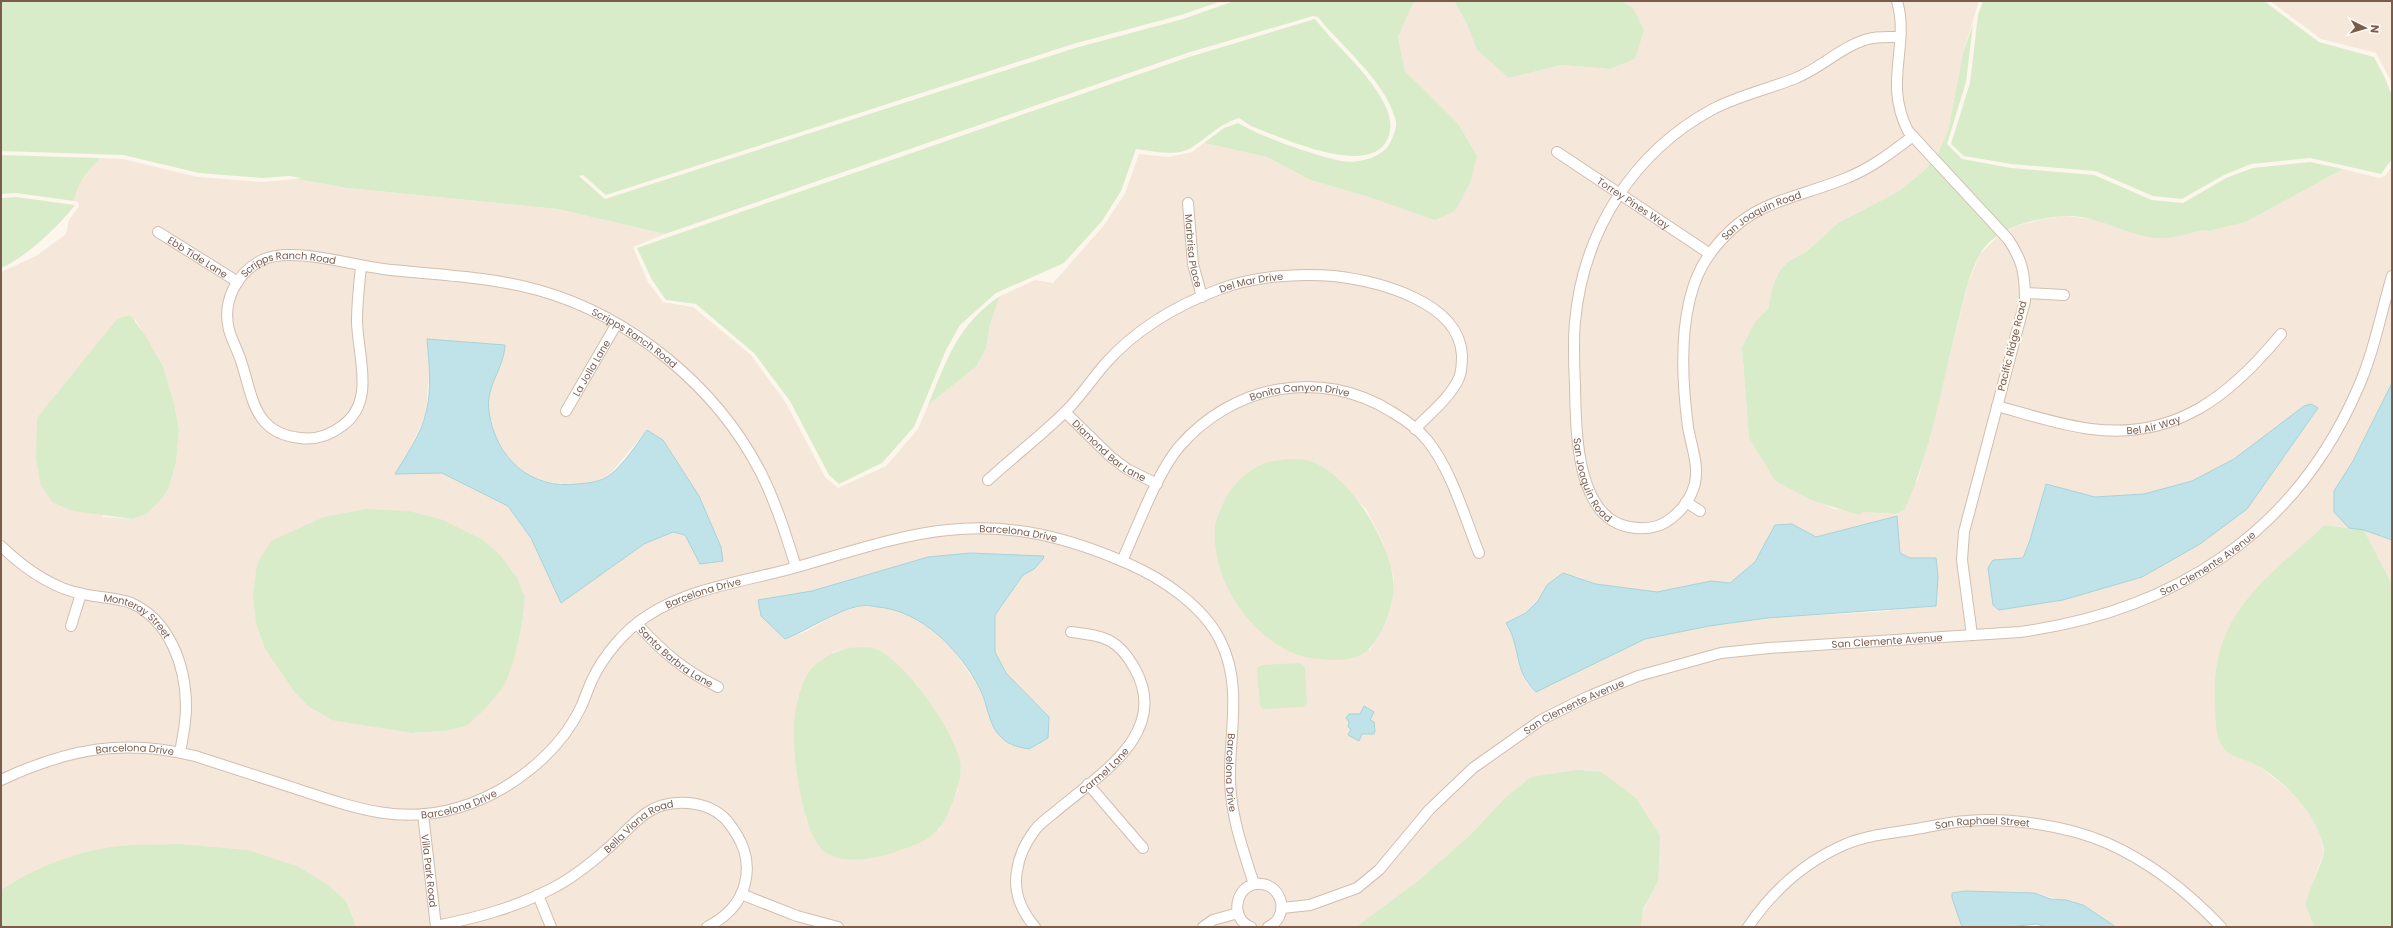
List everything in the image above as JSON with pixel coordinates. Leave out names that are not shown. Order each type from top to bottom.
[{"type":"street","name":"Pacific Ridge Road","points":[[1896,1],[1900,21],[1896,96],[1904,122],[1913,136],[2011,244],[2018,254],[2023,268],[2025,301],[1996,406],[1964,532],[1962,560],[1972,635]]},
{"type":"street","name":"San Joaquin Road","points":[[1899,37],[1869,38],[1853,44],[1804,75],[1732,100],[1711,110],[1684,126],[1648,157],[1619,194],[1606,214],[1585,267],[1575,323],[1574,362],[1577,434],[1587,487],[1595,505],[1608,518],[1625,526],[1643,529],[1659,526],[1679,512],[1686,502],[1696,481],[1684,385],[1688,310],[1690,294],[1698,273],[1710,254],[1735,226],[1749,215],[1777,200],[1844,179],[1874,165],[1913,136]]},
{"type":"street","name":"Torrey Pines Way","points":[[1557,152],[1710,254]]},
{"type":"street","name":"Marbrisa Place","points":[[1188,203],[1193,264],[1202,297]]},
{"type":"street","name":"Ebb Tide Lane","points":[[158,232],[238,282]]},
{"type":"street","name":"Scripps Ranch Road","points":[[361,266],[357,321],[363,392],[358,408],[349,421],[334,432],[316,438],[301,438],[282,435],[270,428],[254,406],[241,361],[229,330],[227,312],[230,296],[238,282],[251,267],[274,255],[301,255],[361,266],[464,276],[504,282],[540,290],[573,303],[616,324],[651,346],[696,385],[723,414],[746,446],[767,485],[785,530],[796,567]]},
{"type":"street","name":"Del Mar Drive","points":[[988,480],[1065,412],[1106,363],[1155,320],[1221,288],[1274,277],[1333,276],[1378,284],[1429,306],[1446,317],[1456,330],[1461,345],[1462,361],[1459,377],[1447,396],[1415,429]]},
{"type":"street","name":"San Clemente Avenue","points":[[1282,908],[1310,905],[1357,888],[1379,870],[1429,810],[1473,768],[1541,720],[1587,697],[1638,676],[1720,653],[1769,648],[1972,635],[2058,627],[2131,606],[2189,580],[2245,541],[2281,506],[2312,470],[2339,428],[2358,388],[2375,338],[2392,276]]},
{"type":"street","points":[[2025,294],[2064,295]]},
{"type":"street","name":"La Jolla Lane","points":[[566,411],[616,324]]},
{"type":"street","name":"Bel Air Way","points":[[1996,406],[2090,429],[2117,431],[2156,426],[2194,412],[2225,392],[2255,365],[2281,334]]},
{"type":"street","name":"Bonita Canyon Drive","points":[[1122,561],[1157,484],[1178,449],[1195,430],[1226,408],[1265,391],[1293,386],[1320,386],[1352,393],[1380,404],[1405,420],[1427,440],[1446,472],[1479,553]]},
{"type":"street","name":"Diamond Bar Lane","points":[[1065,412],[1111,457],[1127,469],[1157,484]]},
{"type":"street","points":[[1686,502],[1700,511]]},
{"type":"street","name":"Barcelona Drive","points":[[1,780],[50,758],[103,747],[134,746],[180,752],[372,812],[423,814],[455,809],[493,794],[513,782],[551,750],[580,709],[592,679],[607,655],[621,638],[646,616],[681,600],[904,538],[948,530],[1013,530],[1052,536],[1086,545],[1122,561],[1164,583],[1191,604],[1211,624],[1227,654],[1232,672],[1234,704],[1230,781],[1234,817],[1254,884]]},
{"type":"street","name":"Monteray Street","points":[[1,546],[19,564],[36,575],[80,594],[112,598],[130,603],[154,618],[166,633],[175,652],[186,696],[186,720],[180,752]]},
{"type":"street","points":[[71,626],[80,594]]},
{"type":"street","name":"Santa Barbra Lane","points":[[638,624],[663,653],[695,676],[718,687]]},
{"type":"street","name":"Carmel Lane","points":[[1035,927],[1025,915],[1015,880],[1022,850],[1035,829],[1127,750],[1137,735],[1143,717],[1142,685],[1126,654],[1114,642],[1097,635],[1071,632]]},
{"type":"street","points":[[1088,784],[1143,848]]},
{"type":"street","name":"Bella Viana Road","points":[[436,927],[482,916],[538,895],[581,870],[607,849],[645,813],[673,803],[686,803],[714,810],[726,819],[739,836],[746,851],[747,867],[745,883],[741,894],[729,912],[707,927]]},
{"type":"street","name":"Villa Park Road","points":[[423,814],[436,927]]},
{"type":"street","name":"San Raphael Street","points":[[1748,927],[1766,902],[1786,880],[1810,864],[1847,844],[1882,834],[1968,820],[2022,822],[2061,829],[2106,842],[2141,861],[2170,881],[2201,906],[2221,927]]},
{"type":"street","points":[[1251,927],[1241,920],[1238,913],[1239,897],[1247,887],[1254,884],[1262,884],[1272,888],[1281,900],[1282,908],[1277,920],[1268,927]]},
{"type":"street","points":[[741,894],[797,916],[838,927]]},
{"type":"street","points":[[538,895],[551,927]]},
{"type":"street","points":[[1203,927],[1213,920],[1238,913]]},
{"type":"shaded area","points":[[1418,1],[1454,1],[1467,24],[1509,78],[1562,65],[1609,69],[1633,8],[1622,1],[1979,1],[1963,53],[1948,131],[1937,155],[1926,169],[1899,191],[1838,223],[1806,252],[1789,261],[1780,270],[1773,285],[1768,309],[1755,323],[1742,347],[1749,438],[1775,481],[1834,509],[1888,514],[1918,480],[1968,284],[1980,254],[1999,235],[2017,226],[2043,219],[2066,216],[2093,219],[2137,234],[2162,238],[2203,230],[2209,231],[2246,222],[2343,169],[2380,178],[2385,176],[2392,167],[2392,383],[2353,461],[2334,491],[2334,512],[2349,528],[2325,525],[2225,750],[2254,763],[2291,791],[2307,808],[2318,828],[2324,852],[2305,904],[2314,927],[2116,927],[2083,905],[2034,893],[1960,925],[1962,927],[1641,927],[1643,910],[1658,882],[1505,798],[1470,835],[1419,880],[1356,927],[356,927],[347,901],[118,846],[70,857],[15,881],[1,890],[1,272],[36,256],[66,234],[69,220],[79,206],[78,202],[74,201],[76,188],[91,167],[101,158],[123,159],[198,177],[262,182],[296,179],[347,188],[557,209],[665,234],[633,247],[648,282],[663,302],[693,307],[751,355],[786,403],[825,477],[838,488],[886,466],[918,429],[928,405],[976,367],[986,349],[990,324],[1000,296],[1035,280],[1053,283],[1105,224],[1125,193],[1139,154],[1169,157],[1192,152],[1204,143],[1267,157],[1310,180],[1372,198],[1427,94],[1405,71],[1398,37],[1413,4]],"holes":[[[135,319],[163,366],[174,403],[179,429],[176,463],[169,487],[147,514],[132,519],[102,517]],[[427,339],[500,364],[489,391],[489,412],[496,437],[510,461],[536,480],[571,485],[595,482],[610,474],[647,430],[700,564],[685,535],[673,532],[644,544],[561,603],[531,538],[508,506],[442,473],[395,474],[409,451],[426,414],[429,372]],[[2304,406],[2318,408],[2247,509],[1993,605],[1993,560],[2022,559],[2030,540],[2046,484],[2095,497],[2144,494],[2192,481],[2234,459]],[[1329,473],[1366,509],[1382,540],[1394,578],[1391,607],[1378,637],[1369,651]],[[1896,516],[1900,553],[1910,558],[1935,558],[1938,577],[1889,611],[1767,618],[1709,626],[1645,639],[1536,692],[1526,683],[1518,663],[1513,635],[1506,623],[1526,613],[1538,601],[1547,585],[1576,576],[1596,584],[1657,592],[1711,581],[1730,583],[1755,562],[1765,545],[1792,524],[1816,537]],[[483,540],[501,557],[518,579],[525,597],[522,626],[514,660],[466,726],[445,731],[411,733],[376,727],[293,690],[265,649],[256,624],[257,564],[267,550]],[[970,553],[1043,556],[1034,569],[1023,575],[995,615],[995,652],[1006,673],[1024,691],[1012,746],[1001,738],[990,718],[980,689],[952,648],[928,627],[906,613],[889,608],[861,606],[836,614],[807,631],[785,639],[758,601],[812,591],[928,557]],[[848,648],[875,649],[917,685],[942,721],[956,748],[958,790],[939,830],[806,820],[797,770],[794,725],[833,652]]]},
{"type":"shaded area","points":[[2270,1],[2392,1],[2392,83],[2376,53],[2321,39]]},
{"type":"shaded area","points":[[2364,530],[2392,540],[2392,584],[2390,580]]},
{"type":"green space","points":[[1,1],[1222,1],[1181,15],[1073,44],[606,195],[583,175],[579,176],[605,199],[1075,48],[1183,19],[1234,1],[1418,1],[1413,4],[1398,37],[1405,71],[1458,124],[1477,156],[1470,183],[1455,211],[1435,220],[1372,198],[1310,180],[1267,157],[1204,143],[1224,128],[1238,123],[1260,134],[1288,145],[1347,162],[1355,162],[1376,156],[1387,147],[1396,127],[1395,118],[1390,104],[1382,90],[1361,64],[1318,17],[1313,16],[1187,53],[665,234],[557,209],[347,188],[296,179],[302,178],[289,176],[262,178],[199,173],[123,155],[1,151]]},
{"type":"green space","points":[[1454,1],[1622,1],[1633,8],[1644,30],[1635,59],[1609,69],[1562,65],[1509,78],[1477,50],[1467,24]]},
{"type":"green space","points":[[1983,1],[2264,1],[2319,42],[2374,57],[2392,96],[2392,159],[2381,174],[2310,158],[2251,164],[2224,175],[2182,199],[2153,196],[2095,171],[2011,164],[1964,156],[1951,144],[1970,83],[1978,15]]},
{"type":"green space","points":[[1315,19],[1365,75],[1373,85],[1385,106],[1390,121],[1390,132],[1388,138],[1378,150],[1364,155],[1345,156],[1324,152],[1303,146],[1251,126],[1239,118],[1219,128],[1198,144],[1185,151],[1164,153],[1136,149],[1121,191],[1102,221],[1064,263],[996,293],[960,325],[946,350],[914,427],[882,463],[839,484],[829,475],[790,401],[754,353],[696,304],[666,300],[652,280],[637,248],[1189,57]]},
{"type":"green space","points":[[1973,24],[1966,82],[1947,144],[1962,159],[2011,168],[2094,175],[2152,200],[2183,203],[2226,178],[2253,168],[2310,162],[2343,169],[2246,222],[2209,231],[2203,230],[2167,238],[2149,237],[2078,216],[2065,216],[2029,222],[2006,231],[1996,237],[1980,254],[1969,280],[1929,442],[1905,509],[1895,514],[1862,512],[1859,515],[1814,501],[1775,481],[1749,438],[1742,347],[1755,322],[1768,309],[1773,285],[1780,270],[1789,261],[1806,252],[1838,223],[1899,191],[1926,169],[1937,155],[1948,131],[1963,53]]},
{"type":"green space","points":[[1,155],[100,159],[83,178],[75,195],[74,201],[16,193],[1,194]]},
{"type":"green space","points":[[16,197],[75,205],[41,241],[10,264],[1,268],[1,198]]},
{"type":"green space","points":[[1000,296],[990,324],[986,349],[976,367],[928,405],[948,358],[963,331],[985,307]]},
{"type":"green space","points":[[130,315],[145,335],[163,366],[174,403],[179,429],[176,463],[169,487],[163,497],[147,514],[132,519],[73,511],[52,502],[40,483],[36,458],[37,418],[117,319]]},
{"type":"green space","points":[[1289,459],[1307,460],[1322,467],[1337,477],[1363,508],[1383,544],[1390,562],[1394,586],[1389,612],[1374,643],[1366,652],[1357,657],[1341,660],[1314,658],[1293,653],[1276,644],[1247,618],[1235,602],[1219,565],[1215,546],[1215,524],[1230,491],[1240,480],[1258,466],[1268,462]]},
{"type":"green space","points":[[366,509],[409,511],[443,520],[483,540],[501,556],[518,579],[525,597],[522,626],[514,660],[504,686],[485,709],[466,726],[445,731],[411,733],[332,720],[308,706],[293,690],[265,649],[256,624],[253,595],[257,564],[271,541],[324,517]]},
{"type":"green space","points":[[2325,525],[2364,530],[2392,584],[2392,927],[2314,927],[2305,904],[2324,853],[2317,828],[2311,817],[2295,796],[2275,777],[2251,762],[2225,750],[2221,745],[2216,728],[2216,672],[2222,645],[2232,622],[2246,601],[2263,582]]},
{"type":"green space","points":[[866,647],[876,649],[888,656],[901,667],[927,698],[938,715],[956,748],[961,767],[956,794],[944,822],[939,829],[920,843],[887,855],[859,860],[850,860],[833,856],[825,852],[817,843],[810,829],[800,793],[794,738],[796,706],[807,675],[815,665],[825,657],[848,648]]},
{"type":"green space","points":[[1300,663],[1305,667],[1307,703],[1303,707],[1264,709],[1260,706],[1257,668],[1262,665]]},
{"type":"green space","points":[[1576,770],[1601,772],[1636,798],[1660,836],[1658,882],[1643,909],[1641,927],[1356,927],[1419,880],[1470,835],[1505,798],[1531,777]]},
{"type":"green space","points":[[178,844],[248,850],[297,866],[328,885],[347,902],[356,927],[1,927],[1,890],[42,867],[88,851],[104,848],[126,845]]},
{"type":"water","points":[[427,339],[505,345],[502,362],[492,386],[488,403],[493,429],[499,444],[518,468],[545,482],[561,485],[594,482],[610,475],[615,471],[630,454],[647,430],[663,440],[699,496],[721,547],[723,561],[700,564],[685,535],[673,532],[644,544],[561,603],[531,538],[508,506],[442,473],[395,474],[417,437],[426,413],[429,395]]},
{"type":"water","points":[[2392,383],[2392,540],[2364,530],[2349,528],[2334,512],[2334,491],[2353,461]]},
{"type":"water","points":[[2311,404],[2318,408],[2247,509],[2200,544],[2142,577],[2063,600],[1999,610],[1993,605],[1988,568],[1993,560],[2023,558],[2030,540],[2046,484],[2095,497],[2144,494],[2192,481],[2234,459],[2304,406]]},
{"type":"water","points":[[1897,516],[1900,553],[1910,558],[1936,558],[1938,577],[1936,606],[1767,618],[1709,626],[1645,639],[1536,692],[1523,675],[1514,641],[1506,623],[1526,613],[1538,601],[1547,585],[1563,573],[1596,584],[1657,592],[1711,581],[1730,583],[1755,562],[1775,525],[1792,524],[1816,537]]},
{"type":"water","points":[[970,553],[1044,556],[1034,569],[1023,575],[995,615],[995,652],[1006,673],[1049,717],[1048,738],[1029,749],[1018,747],[1005,741],[997,733],[991,721],[983,695],[972,674],[962,660],[938,635],[924,624],[910,616],[894,610],[871,606],[859,606],[831,616],[785,639],[761,616],[758,600],[812,591],[928,557]]},
{"type":"water","points":[[1364,706],[1374,712],[1370,720],[1374,722],[1375,731],[1374,734],[1362,734],[1359,741],[1348,735],[1351,729],[1348,727],[1349,722],[1346,718],[1349,714],[1360,714]]},
{"type":"water","points":[[1965,891],[2034,893],[2051,899],[2066,900],[2083,905],[2116,927],[2048,927],[2036,924],[2009,927],[1962,927],[1952,898],[1952,893]]}]
